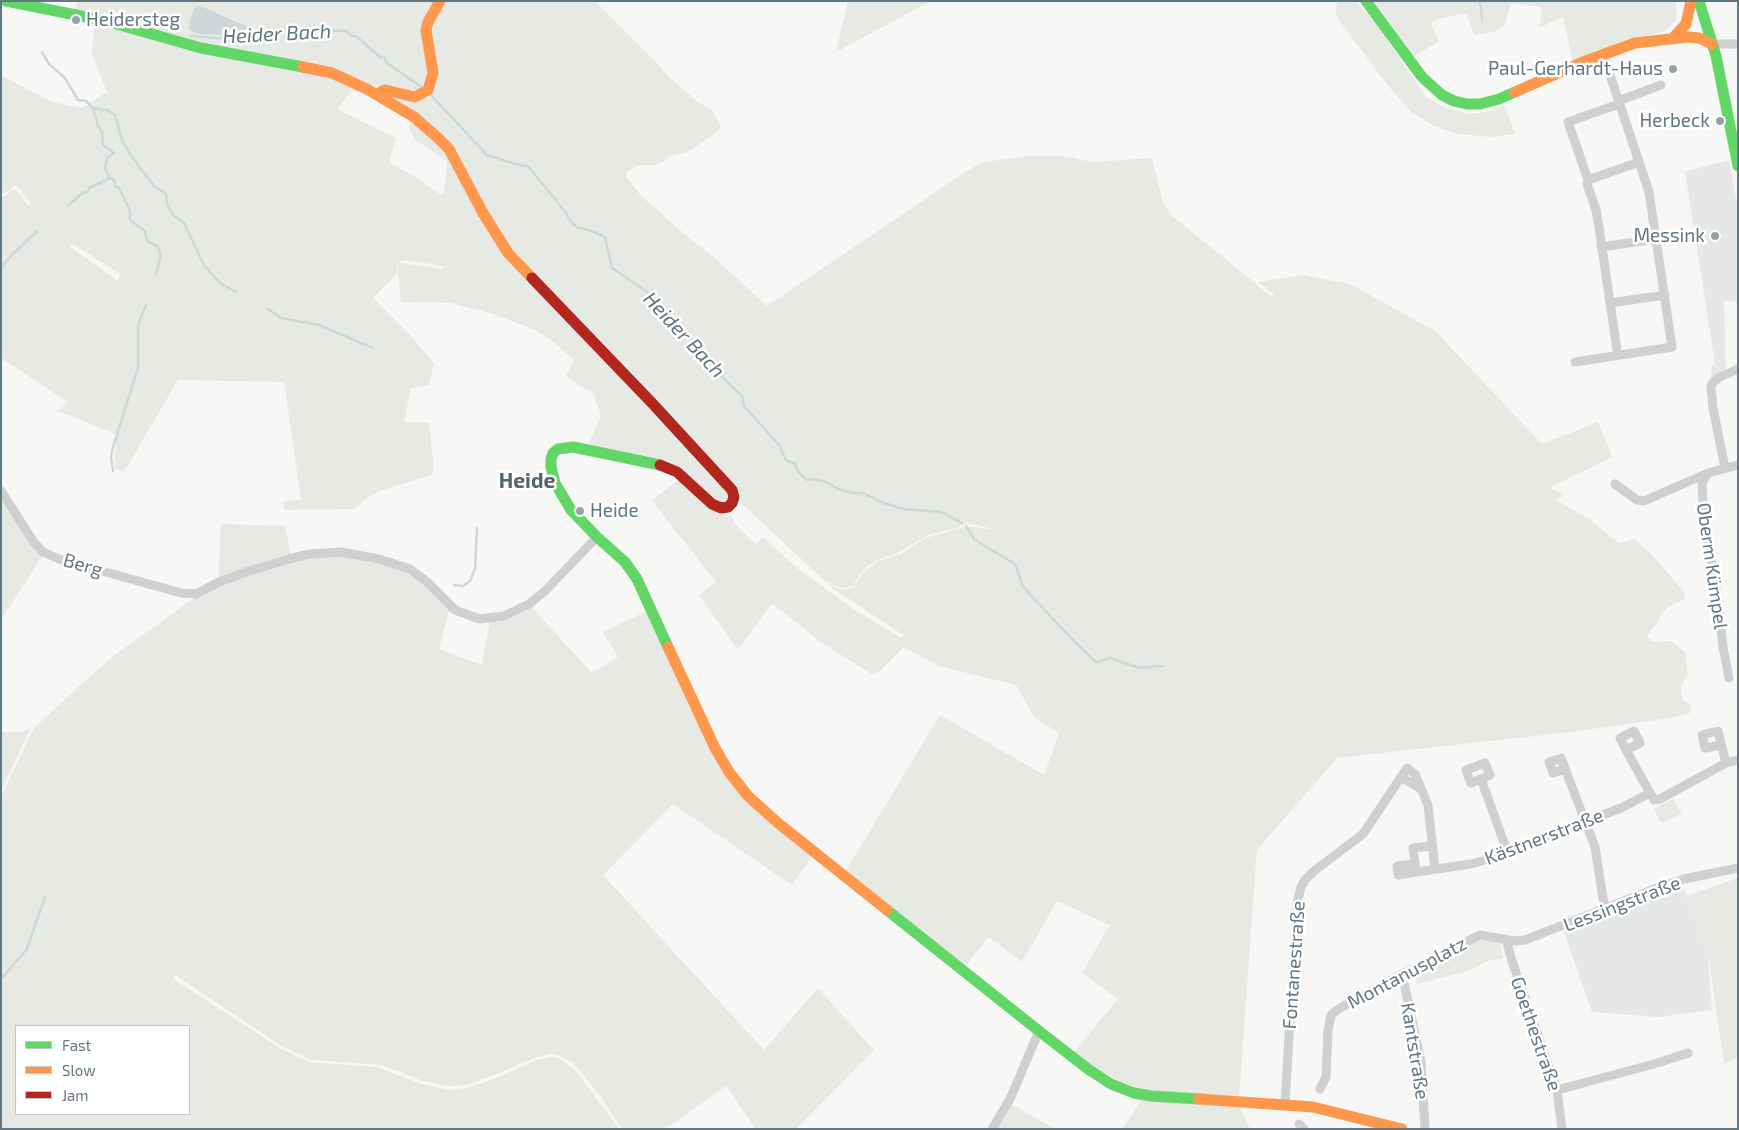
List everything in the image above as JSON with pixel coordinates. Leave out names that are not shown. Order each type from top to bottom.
[{"type":"main road","points":[[6,1],[106,21],[201,48],[317,69],[351,81],[377,94],[414,117],[449,149],[486,219],[508,253],[639,389],[728,484],[733,492],[733,502],[726,508],[715,506],[677,472],[653,463],[573,447],[561,448],[553,454],[551,459],[550,467],[557,487],[571,510],[625,562],[637,579],[715,748],[729,772],[748,796],[778,823],[1096,1075],[1126,1090],[1151,1096],[1285,1104],[1321,1109],[1402,1129]]},
{"type":"main road","points":[[377,94],[386,90],[415,96],[427,91],[433,73],[426,41],[426,30],[428,22],[440,1]]},
{"type":"main road","points":[[1366,1],[1430,86],[1454,100],[1467,104],[1480,104],[1499,99],[1603,54],[1635,43],[1671,39],[1695,45],[1712,44]]},
{"type":"main road","points":[[1671,39],[1686,24],[1691,1]]},
{"type":"main road","points":[[1699,1],[1712,44],[1738,166]]},
{"type":"street","points":[[1712,44],[1738,44]]},
{"type":"street","points":[[1575,362],[1672,347],[1649,192],[1603,54]]},
{"type":"street","points":[[1616,350],[1596,210],[1568,122],[1661,86]]},
{"type":"street","points":[[1588,180],[1639,162]]},
{"type":"street","points":[[1601,246],[1657,239]]},
{"type":"street","points":[[1610,303],[1665,294]]},
{"type":"street","points":[[1726,468],[1710,387],[1720,377],[1738,369]]},
{"type":"street","points":[[1615,484],[1637,500],[1644,501],[1708,472],[1738,465]]},
{"type":"street","name":"Oberm Kümpel","points":[[1708,472],[1702,483],[1706,540],[1716,586],[1723,647],[1730,678]]},
{"type":"street","name":"Berg","points":[[1,491],[33,542],[42,552],[59,559],[181,593],[196,594],[219,582],[249,571],[310,554],[341,552],[386,561],[410,569],[426,581],[455,610],[469,616],[486,619],[504,616],[529,604],[545,591],[598,537]]},
{"type":"street","points":[[1721,745],[1726,763]]},
{"type":"street","points":[[1626,750],[1654,800],[1660,799],[1726,763],[1738,760]]},
{"type":"street","name":"Fontanestraße","points":[[1285,1104],[1297,903],[1304,880],[1363,834],[1407,768],[1416,774],[1428,805],[1432,846]]},
{"type":"street","points":[[1564,769],[1595,847],[1602,898],[1606,909]]},
{"type":"street","points":[[1481,779],[1507,851]]},
{"type":"street","name":"Kästnerstraße","points":[[1432,846],[1413,848],[1415,868],[1435,869],[1471,864],[1586,822],[1621,808],[1650,793]]},
{"type":"street","points":[[1432,846],[1435,869]]},
{"type":"street","name":"Lessingstraße","points":[[1506,939],[1520,941],[1530,938],[1669,884],[1738,868]]},
{"type":"street","name":"Montanusplatz","points":[[1320,1089],[1326,1077],[1330,1017],[1337,1010],[1402,974],[1480,935],[1506,939]]},
{"type":"street","name":"Goethestraße","points":[[1506,939],[1557,1090],[1562,1129]]},
{"type":"street","name":"Kantstraße","points":[[1402,974],[1421,1061],[1425,1129]]},
{"type":"street","points":[[992,1129],[1010,1099],[1039,1031]]},
{"type":"street","points":[[1557,1090],[1688,1053]]},
{"type":"shaded area","points":[[78,1],[437,1],[429,16],[431,66],[423,93],[382,88],[333,70],[196,44],[75,10]],"holes":[[[201,6],[251,28],[222,35],[200,34]]]},
{"type":"shaded area","points":[[440,1],[595,1],[667,75],[699,103],[711,109],[721,126],[717,132],[688,152],[669,156],[663,162],[654,165],[639,165],[627,172],[626,176],[641,196],[716,259],[767,306],[965,172],[983,162],[1031,156],[1061,156],[1093,162],[1152,158],[1163,203],[1171,215],[1272,297],[1274,295],[1258,282],[1302,275],[1350,284],[1435,331],[1542,444],[1598,422],[1612,457],[1549,488],[1564,494],[1556,500],[1589,519],[1619,543],[1635,539],[1654,557],[1685,593],[1684,599],[1667,608],[1661,614],[1656,625],[1647,635],[1652,642],[1671,641],[1685,652],[1688,675],[1681,685],[1682,699],[1691,705],[1690,713],[1670,718],[1563,733],[1337,758],[1257,850],[1239,1098],[1152,1092],[1120,1082],[1073,1053],[1118,999],[1082,973],[1110,925],[1057,901],[1022,962],[988,937],[965,967],[845,872],[940,715],[1044,775],[1059,733],[1035,718],[1016,685],[938,666],[904,647],[880,671],[872,674],[822,643],[772,603],[738,650],[699,595],[716,582],[652,501],[680,478],[717,512],[725,517],[731,516],[735,524],[756,545],[763,537],[797,568],[849,606],[902,639],[902,636],[905,636],[828,585],[842,590],[853,588],[861,575],[878,561],[901,554],[929,537],[967,526],[998,530],[967,523],[957,528],[928,535],[900,552],[877,560],[868,566],[860,574],[853,586],[843,588],[834,586],[824,580],[742,504],[738,488],[720,472],[729,498],[724,502],[719,502],[686,475],[597,448],[589,443],[601,415],[594,395],[566,376],[574,360],[552,341],[535,330],[493,314],[451,303],[401,302],[398,267],[401,263],[442,269],[443,266],[406,260],[400,261],[397,267],[397,273],[373,298],[412,337],[434,364],[429,385],[411,388],[404,422],[429,423],[434,467],[432,475],[379,491],[354,509],[284,510],[283,501],[301,500],[284,382],[178,380],[124,472],[115,469],[116,434],[58,411],[68,402],[1,358],[1,198],[15,189],[28,205],[31,204],[16,185],[1,195],[1,75],[52,102],[82,108],[107,92],[92,54],[94,24],[317,72],[371,94],[352,91],[337,109],[396,138],[389,162],[441,195],[444,192],[447,161],[414,139],[408,126],[417,121],[377,94],[409,96],[428,90],[426,37]],"holes":[[[73,244],[120,274],[118,281],[69,246]]]},
{"type":"shaded area","points":[[848,1],[931,1],[836,52]]},
{"type":"shaded area","points":[[1337,1],[1355,1],[1374,21],[1427,98],[1447,108],[1469,114],[1486,112],[1505,106],[1515,134],[1490,137],[1459,134],[1434,126],[1411,112],[1389,87],[1341,23],[1336,15]]},
{"type":"shaded area","points":[[1372,1],[1675,1],[1677,13],[1675,21],[1664,32],[1639,37],[1573,63],[1563,17],[1539,28],[1542,13],[1540,7],[1511,3],[1503,27],[1496,31],[1474,35],[1467,15],[1461,14],[1436,20],[1431,24],[1439,41],[1413,57],[1383,12]]},
{"type":"shaded area","points":[[197,6],[201,6],[251,28],[222,35],[192,32],[189,29],[190,21]]},
{"type":"shaded area","points":[[1729,160],[1738,209],[1738,302],[1724,301],[1726,372],[1710,383],[1712,366],[1715,364],[1684,172]]},
{"type":"shaded area","points":[[1,495],[43,555],[1,620]]},
{"type":"shaded area","points":[[221,524],[285,526],[291,555],[218,581]]},
{"type":"shaded area","points":[[331,553],[408,570],[450,608],[439,649],[482,665],[490,620],[530,605],[592,673],[618,657],[603,632],[649,610],[717,758],[813,855],[792,885],[673,804],[603,875],[764,1050],[818,988],[874,1050],[796,1129],[756,1129],[726,1086],[665,1129],[622,1129],[601,1097],[577,1067],[567,1059],[557,1055],[551,1054],[537,1057],[466,1085],[450,1086],[423,1081],[382,1065],[311,1060],[280,1045],[175,975],[173,979],[280,1048],[309,1062],[377,1067],[421,1084],[451,1090],[466,1088],[489,1081],[537,1060],[557,1057],[575,1070],[619,1129],[1,1129],[1,797],[34,728],[111,658],[194,598],[249,572]]},
{"type":"shaded area","points":[[30,729],[1,792],[1,732],[20,732]]},
{"type":"shaded area","points":[[1673,799],[1682,814],[1661,823],[1654,809]]},
{"type":"shaded area","points":[[1738,878],[1738,1058],[1724,1064],[1708,954],[1686,896]]},
{"type":"shaded area","points":[[1683,887],[1708,954],[1712,1010],[1658,1017],[1592,1012],[1564,932]]},
{"type":"shaded area","points":[[1488,940],[1500,944],[1503,959],[1490,960],[1468,971],[1417,984],[1415,971],[1478,941]]},
{"type":"shaded area","points":[[1142,1100],[1239,1106],[1250,1129],[1122,1129]]},
{"type":"shaded area","points":[[1010,1103],[1055,1129],[995,1129]]},
{"type":"waterway","points":[[1480,1],[1482,20]]},
{"type":"waterway","name":"Heider Bach","points":[[191,36],[218,38],[280,29],[346,31],[352,36],[356,36],[381,58],[384,57],[387,63],[423,88]]},
{"type":"waterway","points":[[42,52],[49,64],[65,78],[78,100],[86,101],[93,108],[107,110],[115,115],[122,140],[130,154],[154,186],[166,194],[167,204],[174,216],[184,223],[204,265],[220,283],[236,292]]},
{"type":"waterway","name":"Heider Bach","points":[[429,93],[487,155],[528,166],[566,213],[571,222],[577,227],[605,237],[612,268],[656,298],[689,335],[718,373],[742,396],[744,406],[779,445],[786,460],[795,464],[798,472],[807,480],[826,482],[838,489],[852,493],[863,493],[881,502],[904,509],[941,512],[962,523]]},
{"type":"waterway","points":[[69,205],[82,193],[88,192],[89,188],[110,178],[105,169],[107,158],[114,153],[103,145],[102,132],[98,126],[93,108]]},
{"type":"waterway","points":[[110,178],[114,180],[115,186],[119,188],[128,206],[130,220],[145,231],[148,241],[158,247],[161,256],[156,274]]},
{"type":"waterway","points":[[1,268],[37,231]]},
{"type":"waterway","points":[[113,471],[111,457],[138,368],[138,329],[146,305]]},
{"type":"waterway","points":[[268,309],[281,318],[319,325],[373,348]]},
{"type":"waterway","name":"Heider Bach","points":[[966,526],[975,540],[1015,564],[1023,587],[1096,662],[1111,658],[1139,668],[1163,666]]},
{"type":"waterway","points":[[454,585],[463,586],[470,581],[475,569],[477,528]]},
{"type":"waterway","points":[[1,979],[27,949],[45,897]]},
{"type":"traffic: fast","points":[[6,1],[106,21],[201,48],[303,67]]},
{"type":"traffic: fast","points":[[1366,1],[1422,77],[1442,95],[1454,101],[1480,104],[1515,92]]},
{"type":"traffic: fast","points":[[1699,1],[1716,56],[1738,166]]},
{"type":"traffic: fast","points":[[660,465],[573,447],[558,449],[553,453],[551,459],[555,483],[571,510],[625,562],[637,579],[668,647]]},
{"type":"traffic: fast","points":[[887,910],[1039,1031],[1088,1069],[1111,1084],[1134,1093],[1151,1096],[1199,1099]]},
{"type":"traffic: slow","points":[[377,94],[385,90],[415,97],[428,90],[433,73],[426,30],[428,22],[440,1]]},
{"type":"traffic: slow","points":[[1673,38],[1686,24],[1691,1]]},
{"type":"traffic: slow","points":[[1515,92],[1583,62],[1635,43],[1688,37],[1699,38],[1712,44]]},
{"type":"traffic: slow","points":[[303,67],[332,73],[367,89],[414,117],[438,138],[449,149],[483,213],[508,253],[532,278]]},
{"type":"traffic: slow","points":[[668,647],[715,748],[729,772],[748,796],[778,823],[887,910]]},
{"type":"traffic: slow","points":[[1199,1099],[1313,1107],[1402,1129]]},
{"type":"traffic: jam","points":[[532,278],[652,403],[732,490],[734,497],[732,503],[728,507],[721,508],[712,504],[677,472],[660,465]]},
{"type":"place","name":"Heidersteg","points":[[76,20]]},
{"type":"place","name":"Paul-Gerhardt-Haus","points":[[1673,69]]},
{"type":"place","name":"Herbeck","points":[[1720,121]]},
{"type":"place","name":"Messink","points":[[1715,236]]},
{"type":"place","name":"Heide","points":[[580,511]]},
{"type":"district","name":"Heide","points":[[527,481]]}]
